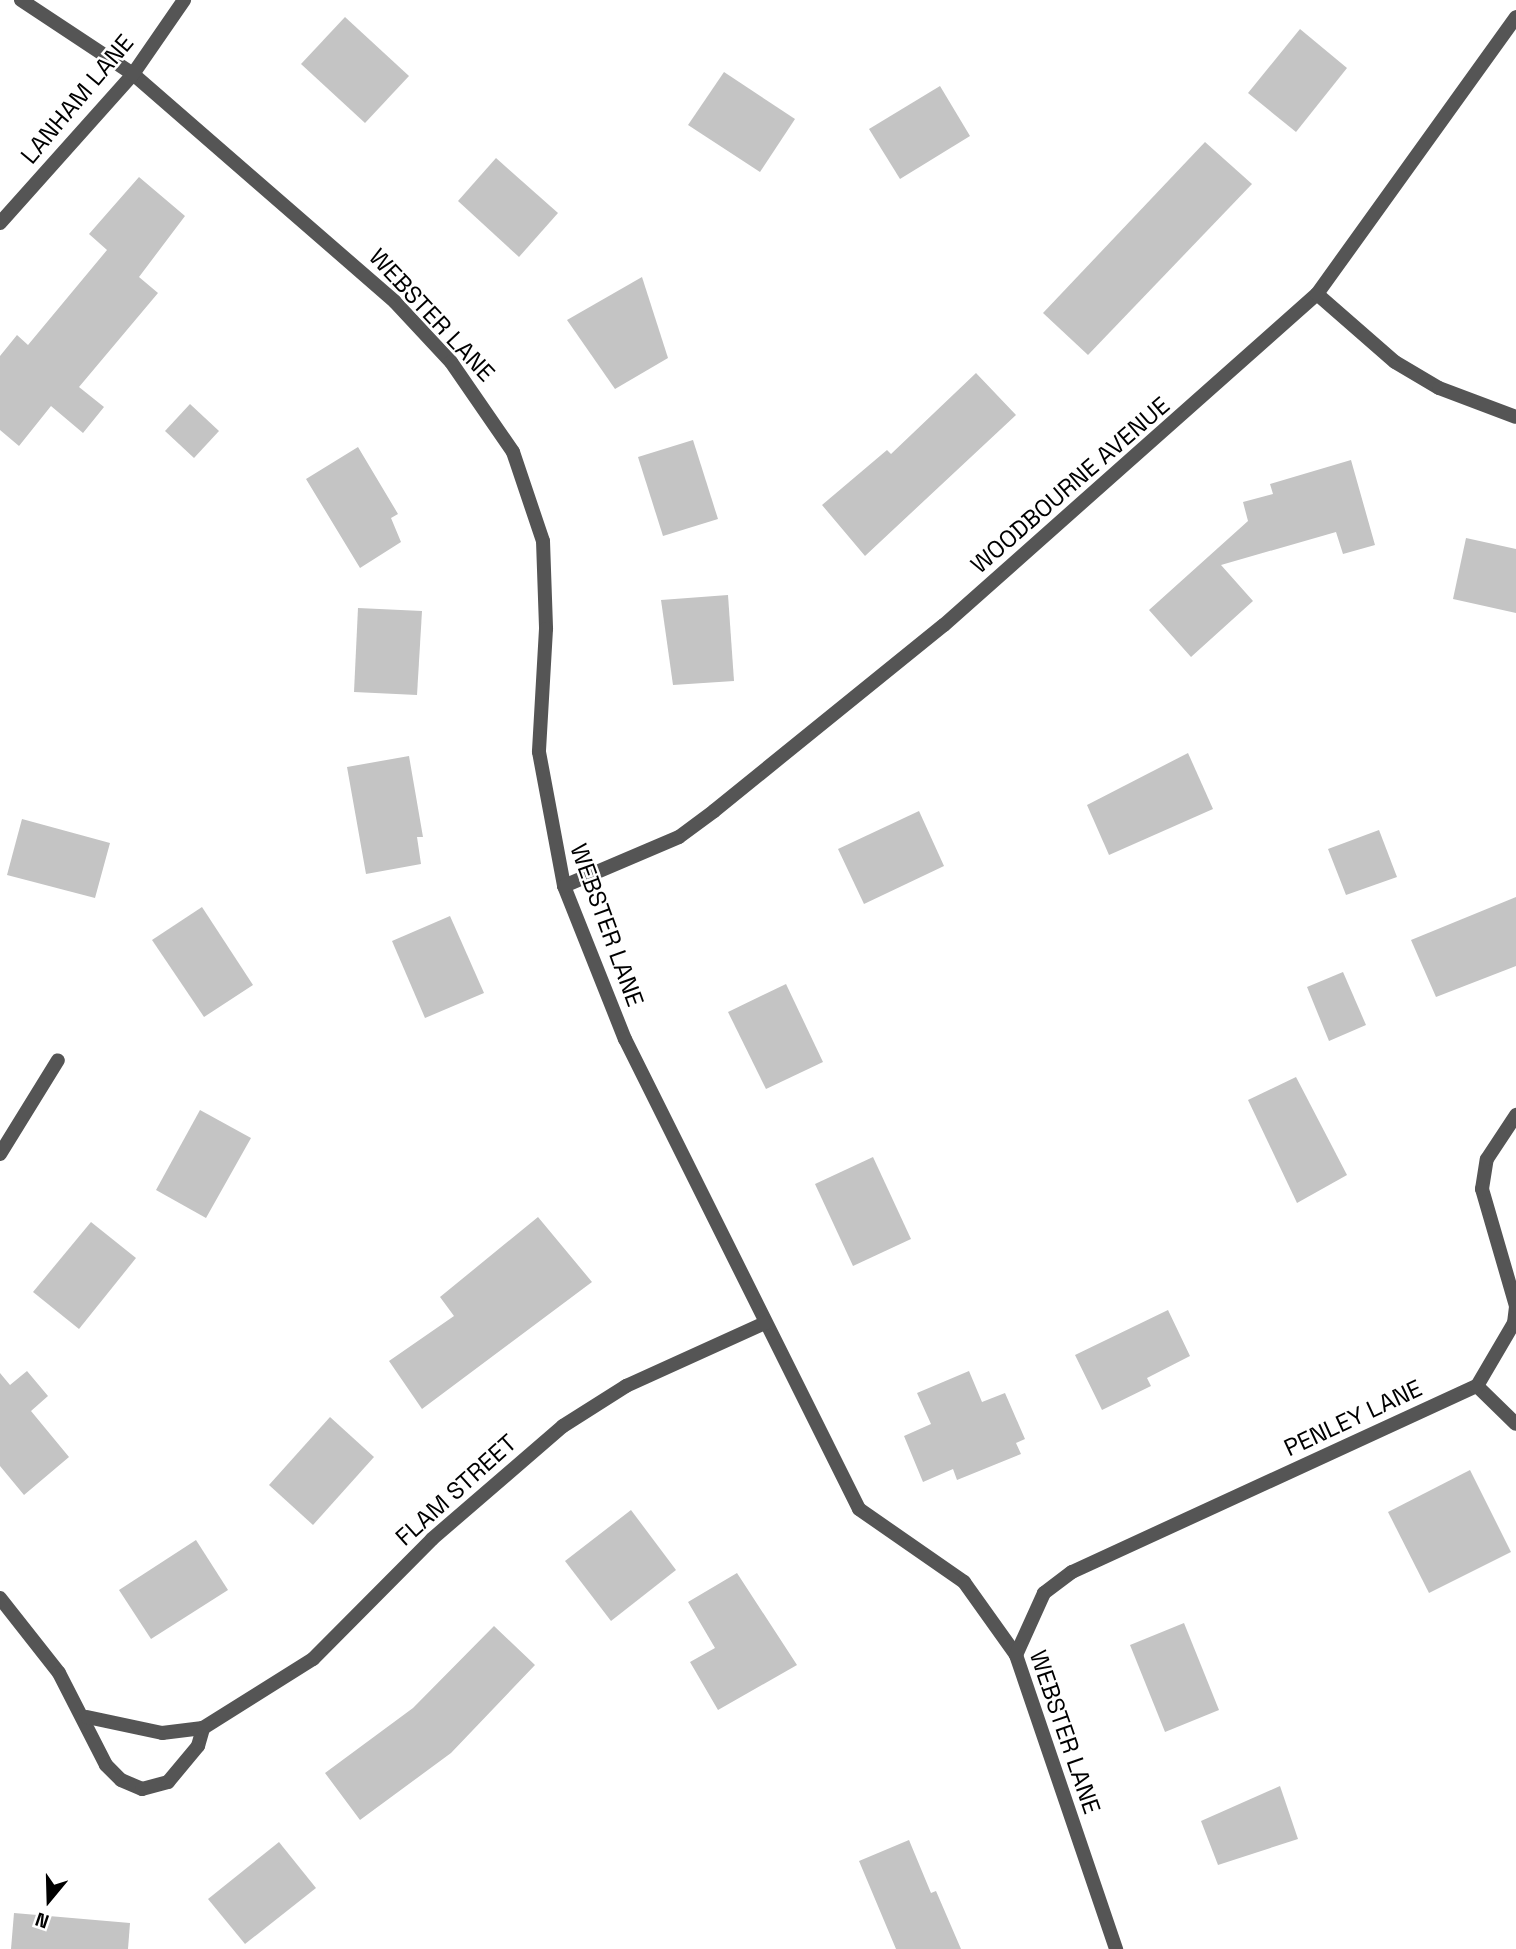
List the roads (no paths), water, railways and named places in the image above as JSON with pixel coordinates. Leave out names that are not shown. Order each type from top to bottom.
[{"type":"street","name":"WEBSTER LANE","points":[[21,0],[132,74],[395,302],[460,373],[513,452],[543,541],[546,616],[539,752],[564,886],[625,1038],[859,1509],[964,1582],[1016,1654],[1116,1949]]},
{"type":"street","name":"LANHAM LANE","points":[[0,223],[132,74],[184,0]]},
{"type":"street","name":"WOODBOURNE AVENUE","points":[[564,886],[679,837],[714,811],[944,625],[1317,294],[1516,17]]},
{"type":"street","points":[[1317,294],[1395,362],[1439,388],[1516,417]]},
{"type":"street","points":[[0,1154],[58,1060]]},
{"type":"street","points":[[1516,1115],[1488,1159],[1482,1189],[1508,1273],[1514,1323],[1477,1386],[1516,1424]]},
{"type":"street","name":"FLAM STREET","points":[[87,1717],[162,1732],[203,1728],[313,1659],[432,1539],[564,1426],[626,1385],[765,1323]]},
{"type":"street","name":"PENLEY LANE","points":[[1016,1654],[1044,1593],[1072,1572],[1477,1386]]},
{"type":"street","name":"FLAM STREET","points":[[0,1598],[87,1717],[106,1765],[142,1789],[180,1771],[203,1728]]}]
